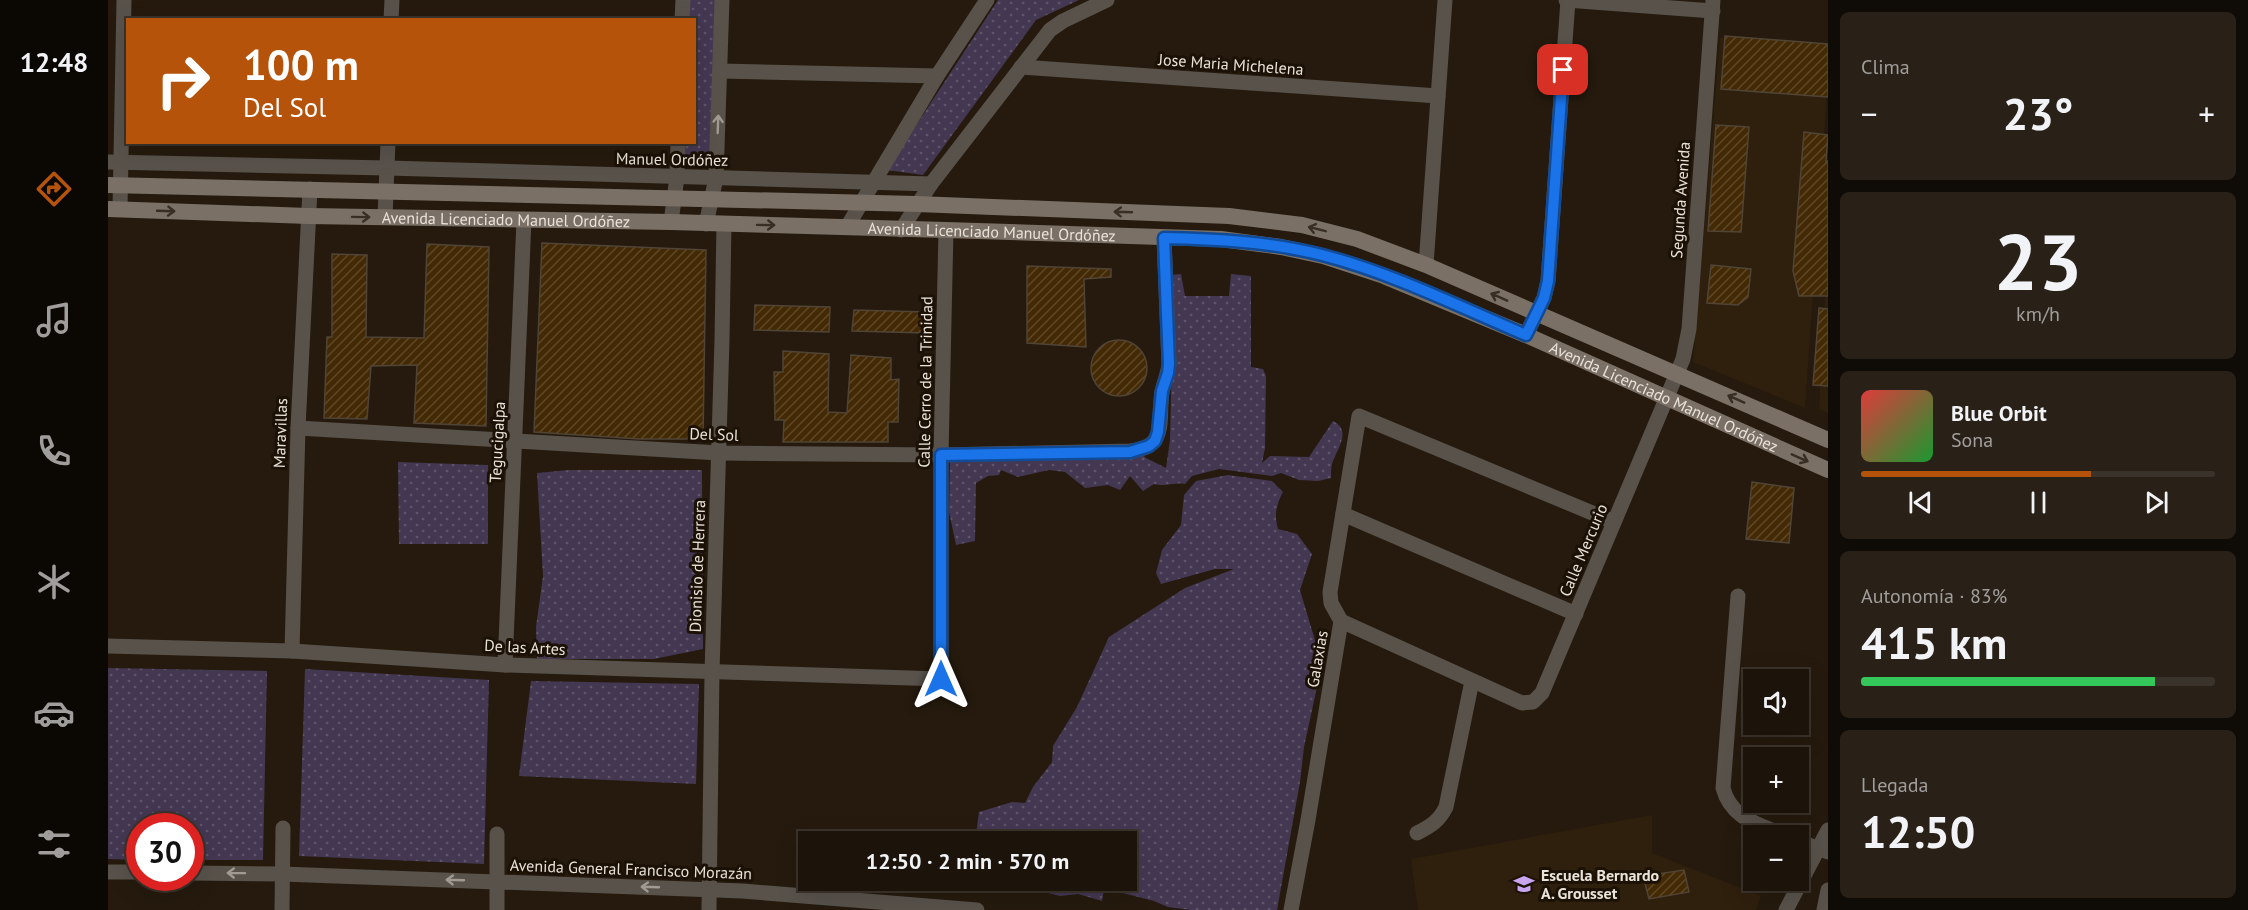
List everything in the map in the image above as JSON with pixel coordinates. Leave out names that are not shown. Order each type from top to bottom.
[{"type":"main road","name":"Avenida Licenciado Manuel Ordóñez","points":[[114,185],[917,204],[1229,216],[1302,225],[1357,239],[1426,265],[1828,440]]},
{"type":"main road","name":"Avenida Licenciado Manuel Ordóñez","points":[[114,209],[308,216],[671,222],[946,230],[1221,239],[1281,247],[1323,256],[1384,276],[1526,335],[1828,470]]},
{"type":"street","points":[[114,209],[114,162],[126,54],[124,0]]},
{"type":"street","points":[[391,18],[392,0]]},
{"type":"street","points":[[682,18],[683,0]]},
{"type":"street","points":[[706,224],[716,178],[722,0]]},
{"type":"street","points":[[847,227],[937,76],[987,0]]},
{"type":"street","points":[[901,230],[931,184],[1050,30],[1063,21],[1107,0]]},
{"type":"street","points":[[1426,265],[1445,0]]},
{"type":"street","points":[[1526,335],[1544,298],[1548,281],[1567,0],[1713,6]]},
{"type":"street","name":"Segunda Avenida","points":[[1667,399],[1678,374],[1689,329],[1713,6]]},
{"type":"street","points":[[108,54],[126,54]]},
{"type":"street","name":"Jose Maria Michelena","points":[[1021,67],[1438,96]]},
{"type":"street","points":[[720,71],[937,76]]},
{"type":"street","points":[[385,217],[388,144]]},
{"type":"street","points":[[671,222],[678,144]]},
{"type":"street","name":"Manuel Ordóñez","points":[[114,162],[931,184]]},
{"type":"street","name":"Maravillas","points":[[292,651],[298,428],[310,189]]},
{"type":"street","name":"Tegucigalpa","points":[[505,665],[524,220]]},
{"type":"street","name":"Dionisio de Herrera","points":[[709,910],[712,672],[724,224]]},
{"type":"street","name":"Calle Cerro de la Trinidad","points":[[941,679],[941,455],[946,230]]},
{"type":"street","name":"Del Sol","points":[[298,428],[719,453],[941,455],[1130,452],[1149,446],[1155,441],[1162,391],[1168,373],[1164,238]]},
{"type":"street","name":"Calle Mercurio","points":[[1472,681],[1522,704],[1533,702],[1542,693],[1667,399]]},
{"type":"street","name":"Galaxias","points":[[1291,910],[1341,621],[1332,603],[1330,592],[1359,416],[1614,522]]},
{"type":"street","points":[[1343,514],[1576,614]]},
{"type":"street","points":[[1738,596],[1723,788],[1731,807],[1738,814],[1762,825]]},
{"type":"street","points":[[1341,621],[1472,681],[1446,807],[1434,824],[1417,832]]},
{"type":"street","name":"De las Artes","points":[[108,646],[292,651],[505,665],[941,679]]},
{"type":"street","points":[[282,910],[284,828]]},
{"type":"street","points":[[1786,910],[1822,851],[1828,830]]},
{"type":"street","points":[[497,834],[497,910]]},
{"type":"street","points":[[108,872],[126,872]]},
{"type":"street","name":"Avenida General Francisco Morazán","points":[[204,873],[709,890],[977,910]]},
{"type":"street","points":[[1824,909],[1828,890]]},
{"type":"shaded area","points":[[686,0],[716,0],[711,167],[682,165],[682,144],[696,144],[696,18],[686,18]]},
{"type":"shaded area","points":[[998,0],[1079,0],[1036,20],[923,175],[887,170]]},
{"type":"shaded area","points":[[1720,38],[1828,49],[1805,408],[1693,362]]},
{"type":"shaded area","points":[[1181,274],[1185,296],[1229,296],[1231,274],[1251,276],[1251,367],[1263,369],[1266,376],[1265,448],[1262,463],[1270,456],[1309,457],[1333,421],[1339,425],[1343,435],[1332,464],[1331,478],[1318,481],[1299,480],[1281,473],[1272,476],[1219,469],[1192,476],[1185,484],[1154,484],[1143,491],[1130,476],[1120,490],[1108,485],[1085,488],[1065,472],[1049,470],[1018,477],[1001,470],[999,475],[988,476],[976,483],[975,541],[956,545],[949,512],[950,457],[1139,451],[1146,458],[1166,468],[1170,440],[1172,352],[1170,275]]},
{"type":"shaded area","points":[[1826,281],[1828,281],[1828,413],[1819,409]]},
{"type":"shaded area","points":[[398,462],[488,465],[488,544],[399,544]]},
{"type":"shaded area","points":[[569,470],[702,470],[703,649],[654,659],[537,659],[536,627],[543,576],[537,473]]},
{"type":"shaded area","points":[[1228,475],[1272,481],[1283,492],[1276,510],[1278,529],[1297,534],[1312,554],[1300,590],[1322,664],[1304,747],[1277,910],[1191,910],[1168,907],[1154,901],[1112,891],[1137,891],[1137,831],[976,831],[979,812],[1012,802],[1025,803],[1033,787],[1052,762],[1053,746],[1077,707],[1109,637],[1185,588],[1234,569],[1215,569],[1161,584],[1156,573],[1162,550],[1181,525],[1184,495],[1196,481]]},
{"type":"shaded area","points":[[108,668],[267,671],[263,860],[204,860],[204,813],[126,813],[126,860],[108,859]]},
{"type":"shaded area","points":[[305,669],[489,680],[484,864],[299,856]]},
{"type":"shaded area","points":[[531,681],[699,684],[696,784],[519,776]]},
{"type":"shaded area","name":"Escuela Bernardo A. Grousset","points":[[1652,815],[1652,853],[1743,889],[1743,891],[1761,896],[1756,910],[1418,910],[1411,859]]},
{"type":"shaded area","points":[[1041,891],[1104,891],[1102,901],[1078,894],[1060,896]]},
{"type":"building","points":[[1725,36],[1828,44],[1828,97],[1721,89]]},
{"type":"building","points":[[1716,125],[1749,127],[1741,232],[1708,231]]},
{"type":"building","points":[[1804,132],[1828,135],[1826,161],[1828,161],[1828,296],[1799,296],[1793,271]]},
{"type":"building","points":[[542,243],[706,250],[703,439],[640,439],[534,432]]},
{"type":"building","points":[[427,244],[489,247],[486,426],[414,423],[417,365],[371,366],[367,419],[324,418],[327,337],[332,337],[332,254],[367,255],[366,337],[424,338]]},
{"type":"building","points":[[1711,265],[1751,269],[1748,297],[1738,305],[1707,303]]},
{"type":"building","points":[[1027,266],[1111,269],[1111,277],[1084,279],[1086,347],[1027,343]]},
{"type":"building","points":[[755,305],[830,307],[829,332],[754,330]]},
{"type":"building","points":[[1819,308],[1828,309],[1828,386],[1813,385]]},
{"type":"building","points":[[854,310],[926,312],[925,333],[852,331]]},
{"type":"building","points":[[1119,340],[1130,342],[1139,348],[1145,357],[1147,368],[1145,379],[1139,388],[1130,394],[1119,396],[1108,394],[1099,388],[1093,379],[1091,368],[1093,357],[1099,348],[1108,342]]},
{"type":"building","points":[[783,351],[829,354],[828,412],[847,413],[851,355],[891,358],[891,380],[899,379],[898,422],[888,422],[888,442],[783,442],[784,420],[775,420],[774,372],[783,372]]},
{"type":"building","points":[[1752,482],[1794,488],[1789,543],[1746,539]]},
{"type":"building","points":[[1684,870],[1689,892],[1649,899],[1643,876]]},
{"type":"place","name":"Escuela Bernardo A. Grousset","points":[[1524,884]]},
{"type":"route","points":[[941,679],[941,455],[1130,452],[1149,446],[1155,441],[1162,391],[1169,364],[1164,238],[1221,239],[1281,247],[1323,256],[1384,276],[1526,335],[1544,298],[1548,281],[1563,70]]}]
